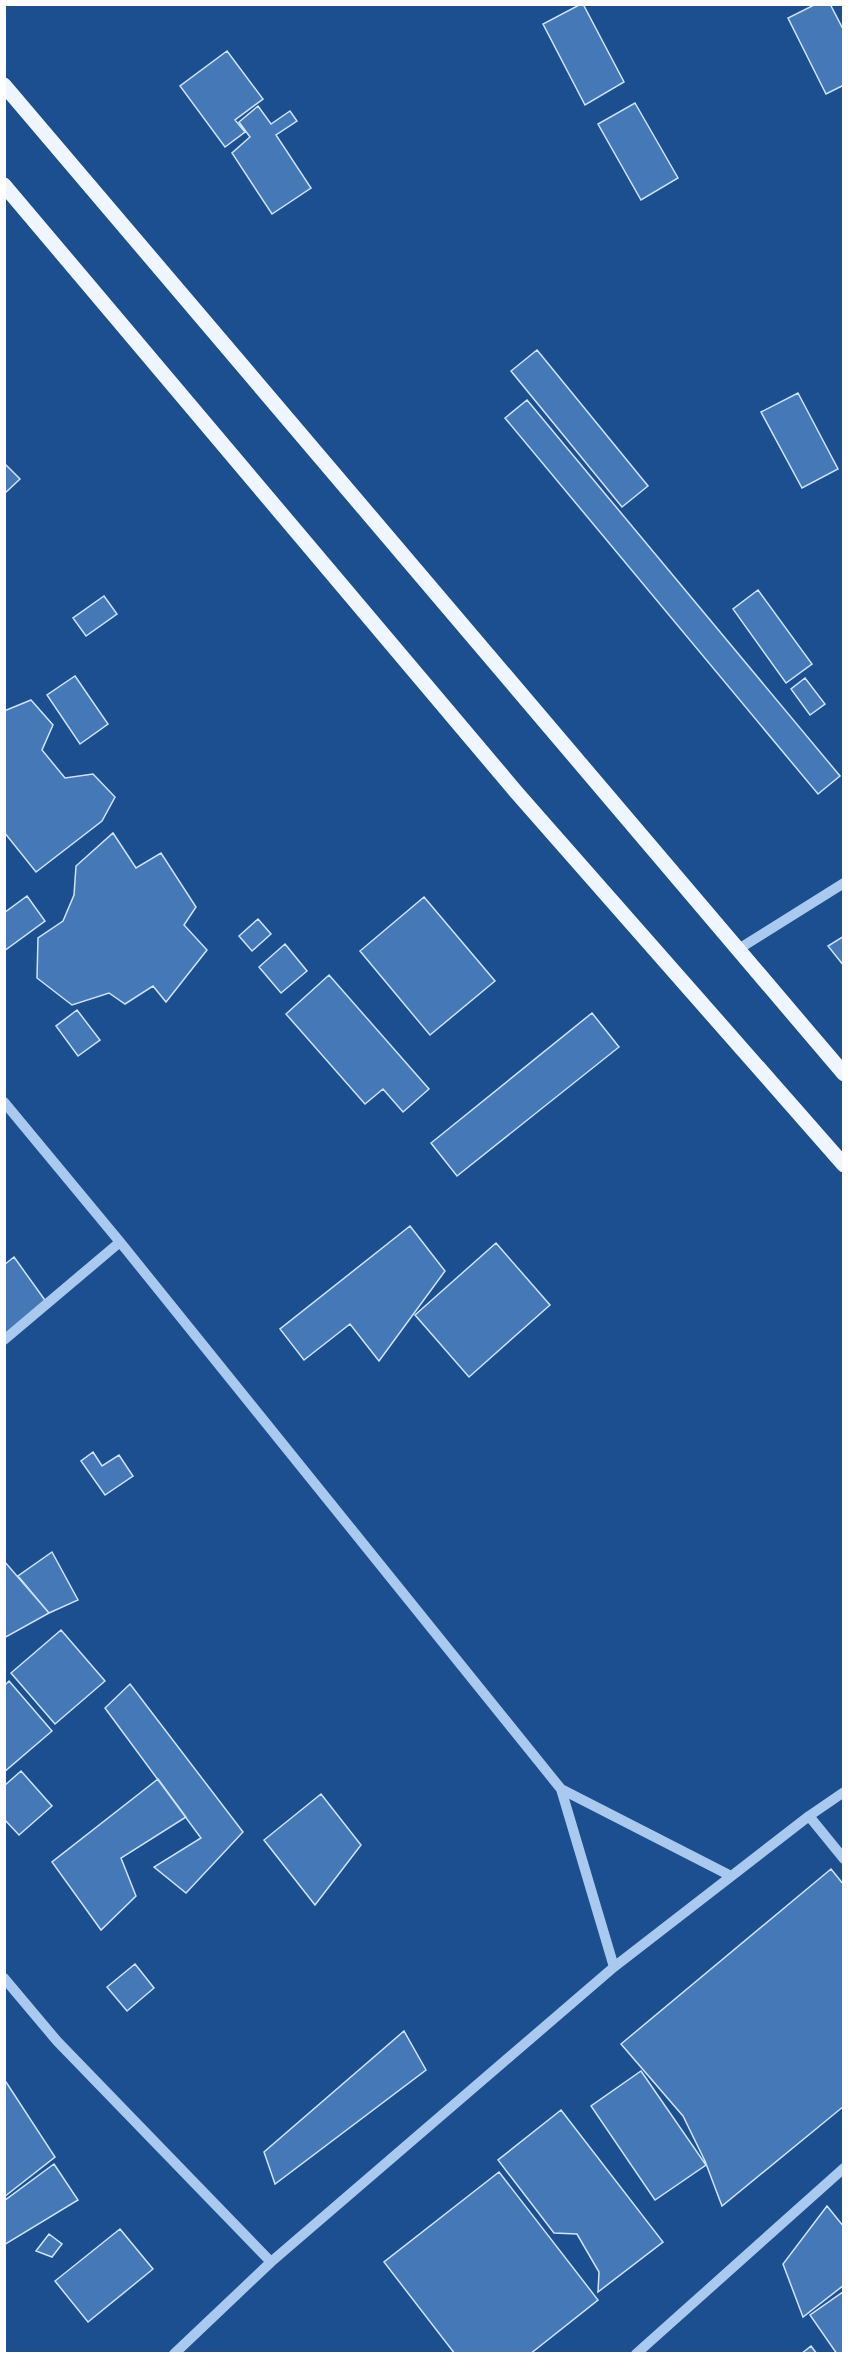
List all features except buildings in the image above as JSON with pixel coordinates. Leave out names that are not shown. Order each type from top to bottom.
[{"type":"main road","points":[[4,85],[843,1074]]},
{"type":"main road","points":[[4,184],[518,793],[843,1166]]},
{"type":"street","points":[[737,950],[843,883]]},
{"type":"street","points":[[4,1102],[120,1242],[561,1789],[614,1966]]},
{"type":"street","points":[[4,1340],[120,1242]]},
{"type":"street","points":[[561,1789],[731,1876]]},
{"type":"street","points":[[174,2354],[271,2262],[614,1966],[843,1792]]},
{"type":"street","points":[[809,1816],[843,1859]]},
{"type":"street","points":[[4,1978],[57,2041],[271,2262]]},
{"type":"street","points":[[636,2354],[843,2168]]}]
